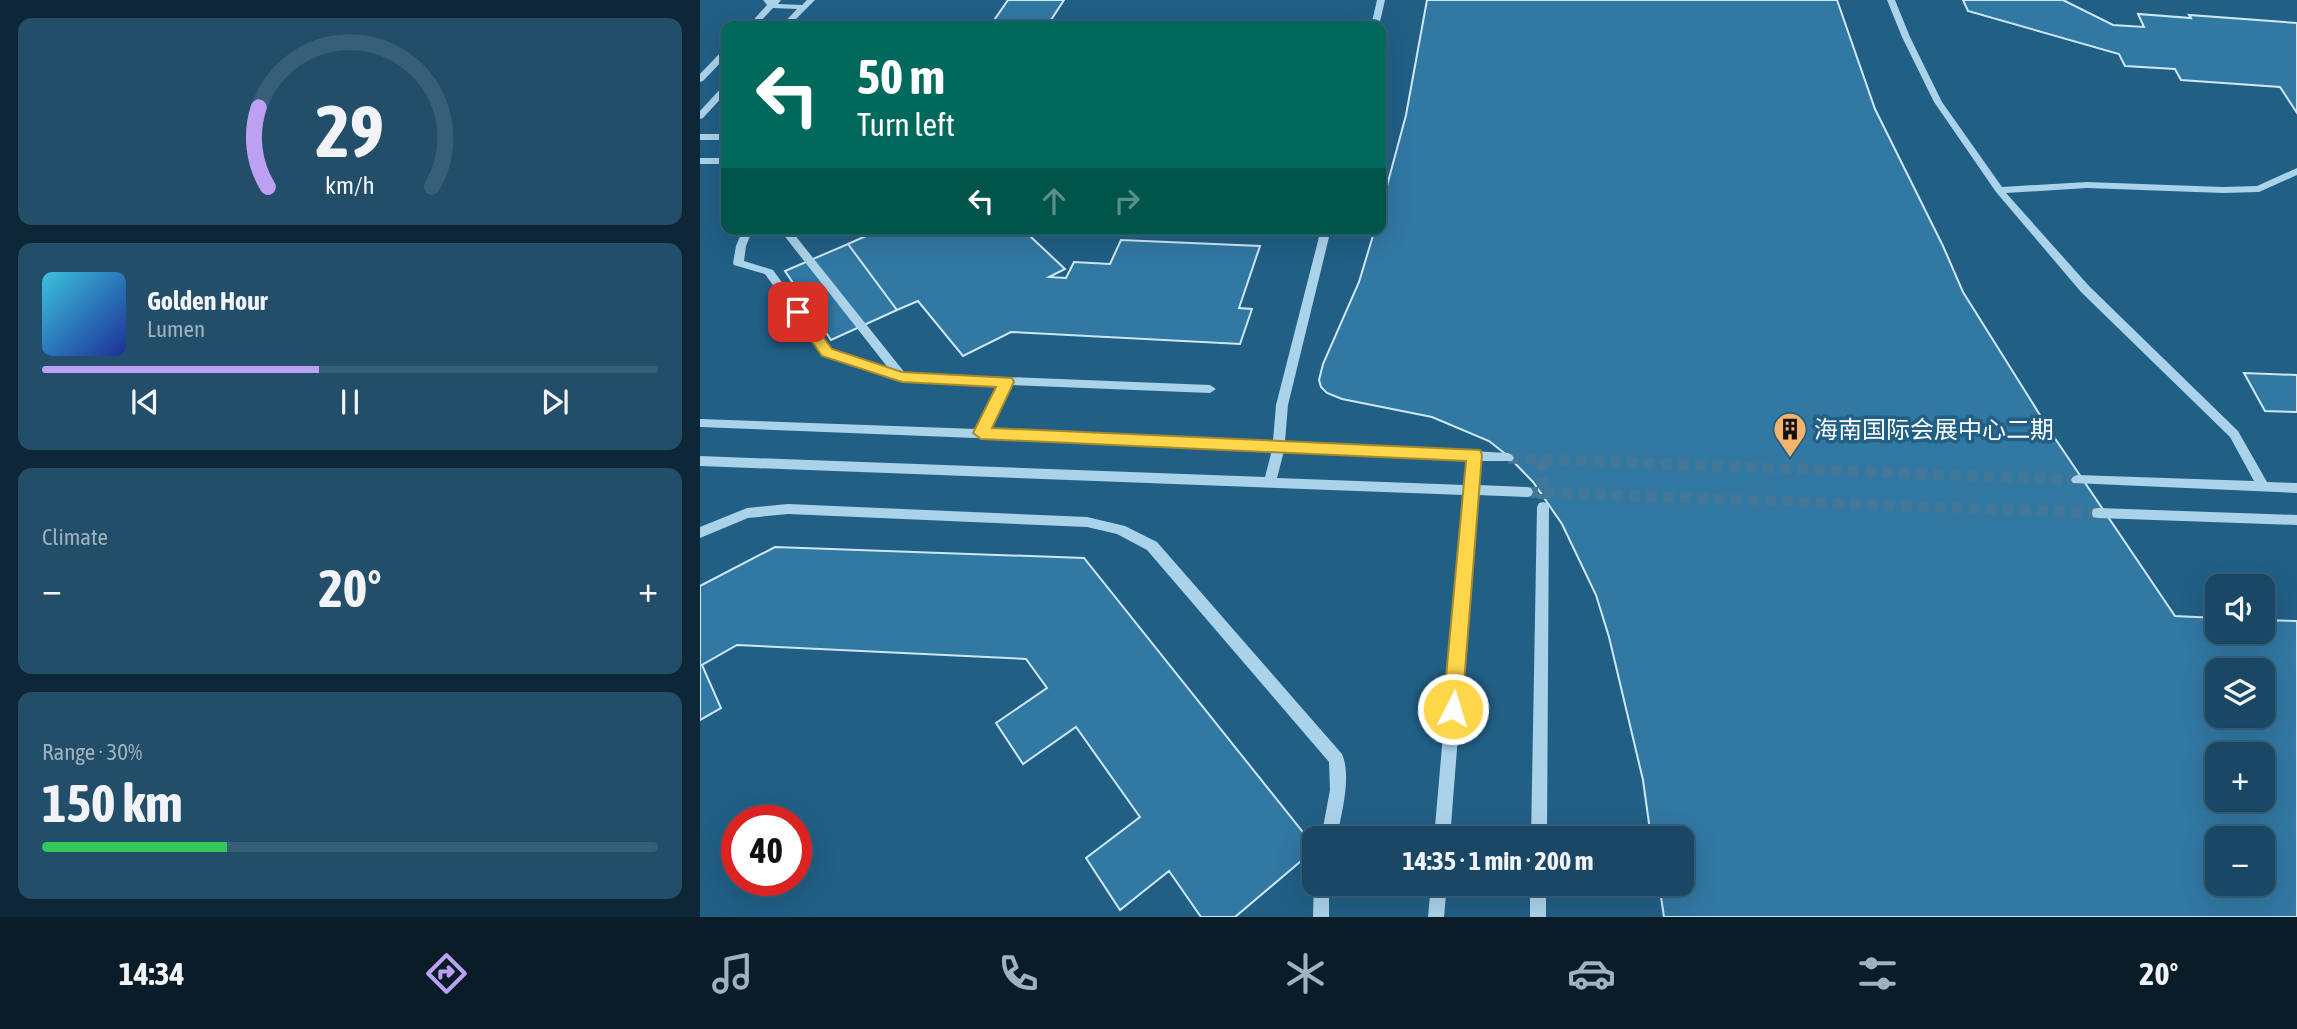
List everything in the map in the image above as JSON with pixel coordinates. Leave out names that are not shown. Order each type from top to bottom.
[{"type":"street","points":[[1376,21],[1381,0]]},
{"type":"street","points":[[1891,0],[1938,102],[1999,190],[2085,289],[2191,389],[2234,434],[2263,487]]},
{"type":"street","points":[[756,21],[772,2],[807,3]]},
{"type":"street","points":[[790,21],[807,3]]},
{"type":"street","points":[[700,79],[721,57]]},
{"type":"street","points":[[700,116],[721,93]]},
{"type":"street","points":[[700,137],[721,137]]},
{"type":"street","points":[[700,161],[721,161]]},
{"type":"street","points":[[1999,190],[2087,185],[2259,189],[2297,171]]},
{"type":"street","points":[[746,235],[738,263],[769,272],[827,353],[902,377],[1210,389]]},
{"type":"street","points":[[789,235],[902,377]]},
{"type":"street","points":[[1270,482],[1279,446],[1282,405],[1324,235]]},
{"type":"street","points":[[981,433],[1006,382]]},
{"type":"street","points":[[700,423],[981,433],[1508,458]]},
{"type":"street","points":[[1443,826],[1474,455]]},
{"type":"street","points":[[700,461],[1527,492]]},
{"type":"street","points":[[2077,480],[2297,488]]},
{"type":"street","points":[[1539,826],[1543,507]]},
{"type":"street","points":[[700,533],[747,513],[788,509],[1087,522],[1117,527],[1133,534],[1152,546],[1336,759],[1338,790],[1331,826]]},
{"type":"street","points":[[2098,513],[2297,520]]},
{"type":"street","points":[[1321,896],[1321,917]]},
{"type":"street","points":[[1436,917],[1438,896]]},
{"type":"street","points":[[1538,896],[1538,917]]},
{"type":"building","points":[[1008,0],[1064,0],[1050,21],[993,21]]},
{"type":"building","name":"海南国际会展中心二期","points":[[1427,0],[1837,0],[1875,109],[1963,292],[2050,431],[2175,616],[2205,617],[2205,644],[2275,644],[2275,620],[2297,621],[2297,917],[1664,917],[1661,896],[1694,896],[1694,826],[1649,826],[1643,780],[1609,637],[1596,595],[1562,524],[1533,482],[1489,441],[1432,417],[1342,399],[1327,393],[1321,387],[1319,380],[1323,364],[1359,282],[1373,235],[1386,235],[1386,189],[1406,115]]},
{"type":"building","points":[[1963,0],[2063,0],[2113,25],[2144,27],[2138,14],[2297,23],[2297,113],[2280,87],[2181,80],[2175,69],[2125,66],[2119,54],[1968,11]]},
{"type":"building","points":[[1031,235],[1065,269],[1049,277],[1066,278],[1074,262],[1110,264],[1121,240],[1260,246],[1239,308],[1252,309],[1240,344],[1011,332],[963,356],[918,301],[897,310],[848,244],[866,236]]},
{"type":"building","points":[[848,244],[897,310],[831,340],[785,271]]},
{"type":"building","points":[[2244,373],[2297,375],[2297,412],[2265,411]]},
{"type":"building","points":[[775,547],[1084,558],[1302,831],[1302,860],[1235,917],[1201,917],[1169,871],[1120,910],[1086,858],[1140,817],[1076,727],[1023,764],[996,723],[1047,688],[1026,659],[737,645],[702,665],[721,708],[700,720],[700,586]]},
{"type":"tunnel","points":[[1508,458],[2077,480]]},
{"type":"tunnel","points":[[1542,460],[1543,493]]},
{"type":"tunnel","points":[[1527,492],[1543,493]]},
{"type":"tunnel","points":[[1543,493],[2098,513]]},
{"type":"tunnel","points":[[1543,493],[1543,499]]},
{"type":"place","name":"海南国际会展中心二期","points":[[1790,459]]},
{"type":"route","points":[[798,312],[827,353],[902,377],[1006,382],[981,433],[1474,455],[1453,709]]}]
